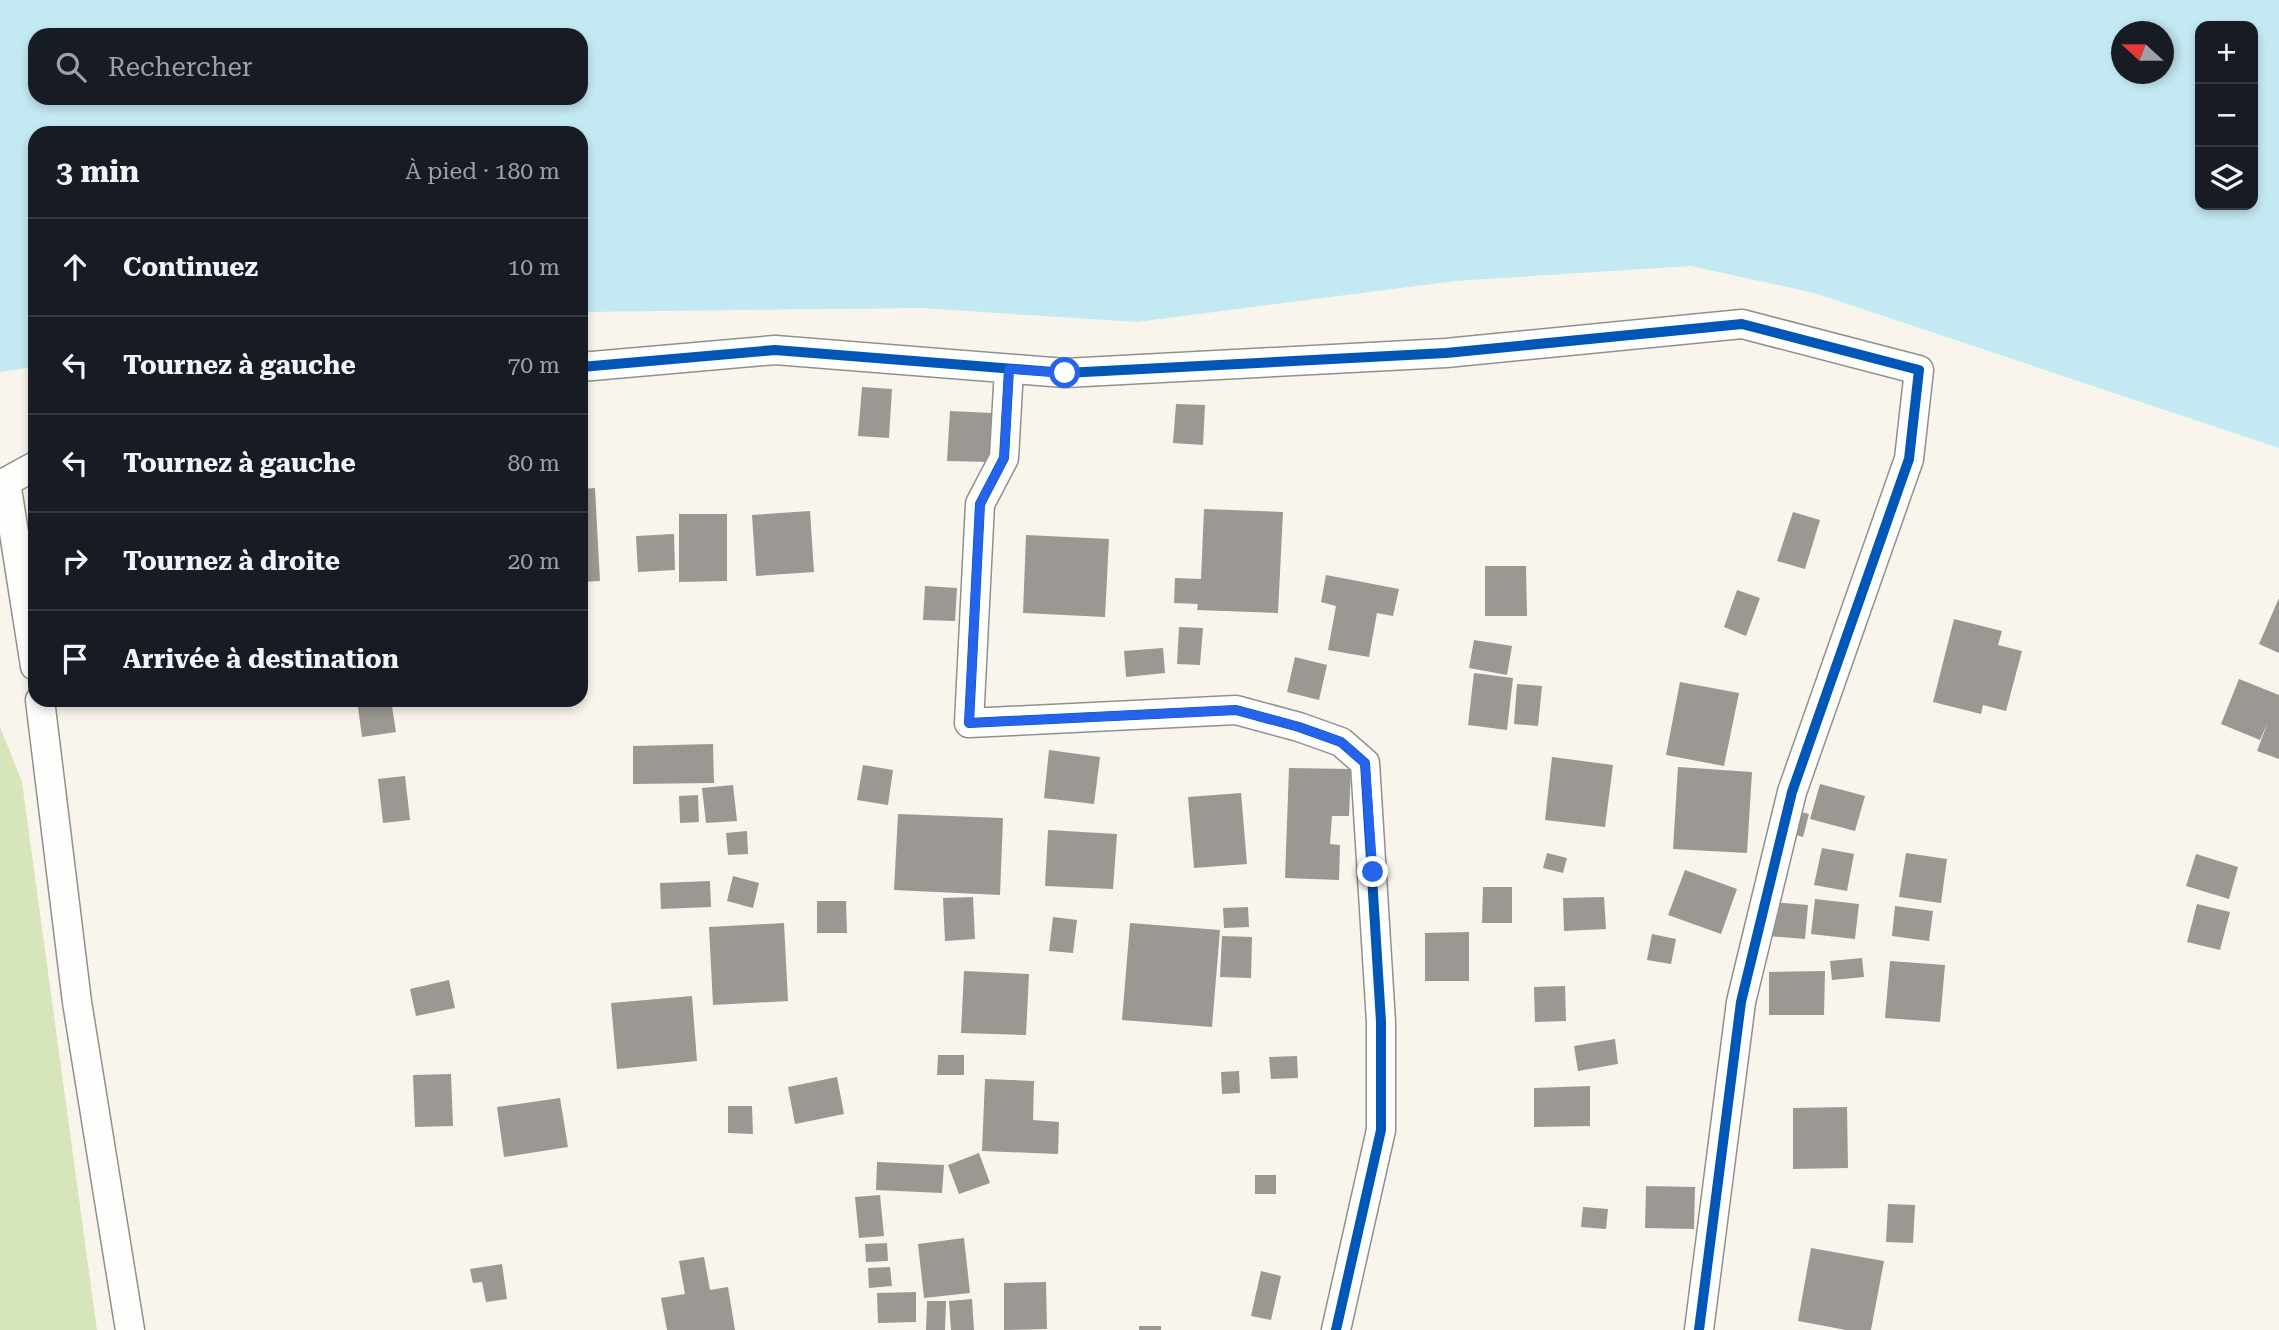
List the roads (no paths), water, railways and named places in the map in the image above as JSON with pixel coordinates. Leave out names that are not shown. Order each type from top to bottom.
[{"type":"street","points":[[588,366],[775,350],[1065,373],[1446,353],[1742,324],[1919,370],[1909,459],[1793,792],[1741,1002],[1699,1330]]},
{"type":"street","points":[[1009,369],[1004,458],[980,504],[969,723],[1236,710],[1299,727],[1341,742],[1365,763],[1381,1022],[1381,1130],[1336,1330]]},
{"type":"street","points":[[28,470],[6,482],[28,622]]},
{"type":"street","points":[[41,707],[78,1002],[130,1330]]},
{"type":"water","points":[[0,0],[2279,0],[2279,448],[1814,293],[1691,266],[1455,281],[1137,322],[921,308],[588,312],[588,126],[28,126],[28,368],[0,372]]}]
